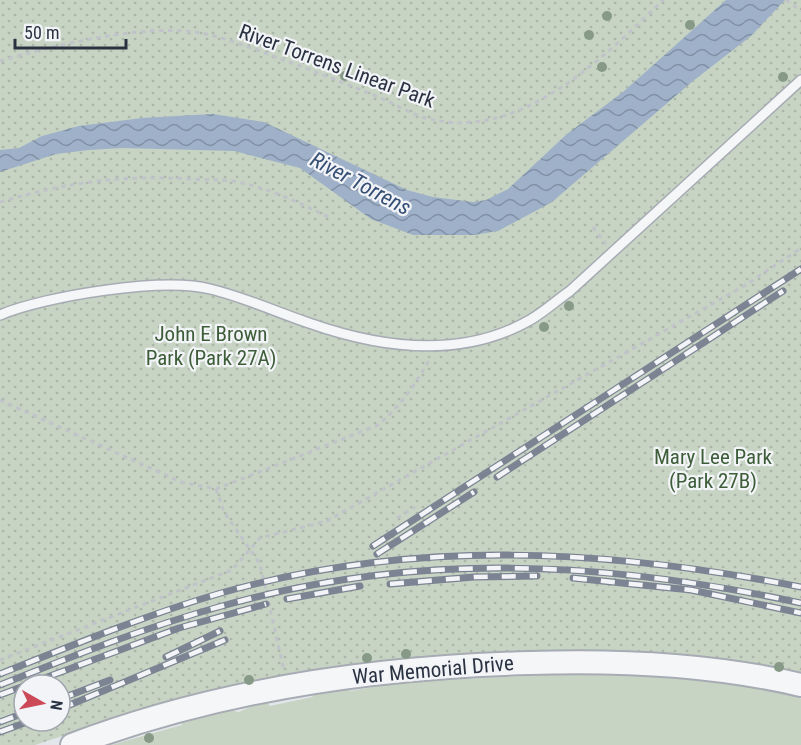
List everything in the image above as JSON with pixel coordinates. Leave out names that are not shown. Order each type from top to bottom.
[{"type":"street","name":"War Memorial Drive","points":[[72,745],[207,704],[288,687],[344,677],[445,667],[574,662],[690,666],[740,672],[801,685]]},
{"type":"lane","points":[[0,315],[57,300],[170,283],[209,288],[311,324],[361,337],[410,346],[436,347],[480,339],[530,321],[570,291],[801,80]]},
{"type":"path","name":"River Torrens Linear Park","points":[[0,61],[102,38],[165,32],[201,33],[332,78],[422,117],[445,121],[483,121],[520,111],[546,99],[630,32],[663,0]]},
{"type":"path","points":[[786,0],[801,11]]},
{"type":"path","points":[[0,202],[43,189],[106,178],[162,177],[237,182],[278,194],[332,218]]},
{"type":"path","points":[[593,227],[613,252]]},
{"type":"path","points":[[0,660],[232,570],[260,538],[327,521],[744,286],[801,248]]},
{"type":"path","points":[[0,400],[181,482],[216,489],[378,425],[395,411],[414,386],[436,347]]},
{"type":"path","points":[[216,489],[225,512],[260,564],[288,687]]},
{"type":"path","points":[[398,518],[415,507]]},
{"type":"green space","points":[[0,0],[801,0],[801,676],[345,668],[236,685],[72,733],[72,673],[12,673],[12,733],[71,733],[35,745],[0,745]]},
{"type":"green space","points":[[592,673],[736,679],[790,690],[801,699],[801,745],[111,745],[182,725],[178,719],[209,706],[239,712],[265,700],[270,706],[312,697],[317,692],[354,682],[350,691],[374,687],[373,683]]},
{"type":"water","name":"River Torrens","points":[[726,0],[785,0],[751,36],[693,81],[552,202],[498,231],[474,235],[413,235],[371,219],[300,168],[234,151],[122,148],[89,150],[56,154],[0,172],[0,150],[19,148],[42,136],[79,126],[142,118],[213,114],[264,122],[407,190],[433,197],[473,202],[486,200],[508,189],[567,134],[623,92]]},
{"type":"railway","points":[[373,546],[801,269]]},
{"type":"railway","points":[[497,477],[783,291]]},
{"type":"railway","points":[[377,554],[474,492]]},
{"type":"railway","points":[[0,674],[82,641],[221,593],[293,575],[366,564],[438,557],[511,555],[583,558],[656,564],[801,587]]},
{"type":"railway","points":[[0,685],[110,642],[194,614],[295,588],[367,576],[439,570],[511,568],[583,571],[655,578],[801,603]]},
{"type":"railway","points":[[390,584],[474,577],[537,576]]},
{"type":"railway","points":[[573,578],[691,590],[801,613]]},
{"type":"railway","points":[[287,599],[360,586]]},
{"type":"railway","points":[[58,673],[179,628],[266,604]]},
{"type":"railway","points":[[166,657],[220,631]]},
{"type":"railway","points":[[72,704],[225,640]]},
{"type":"railway","points":[[72,694],[110,680]]},
{"type":"railway","points":[[0,695],[12,690]]},
{"type":"railway","points":[[0,722],[12,718]]},
{"type":"railway","points":[[0,732],[12,728]]},
{"type":"park label","name":"John E Brown Park (Park 27A)","points":[[211,346]]},
{"type":"park label","name":"Mary Lee Park (Park 27B)","points":[[713,469]]}]
